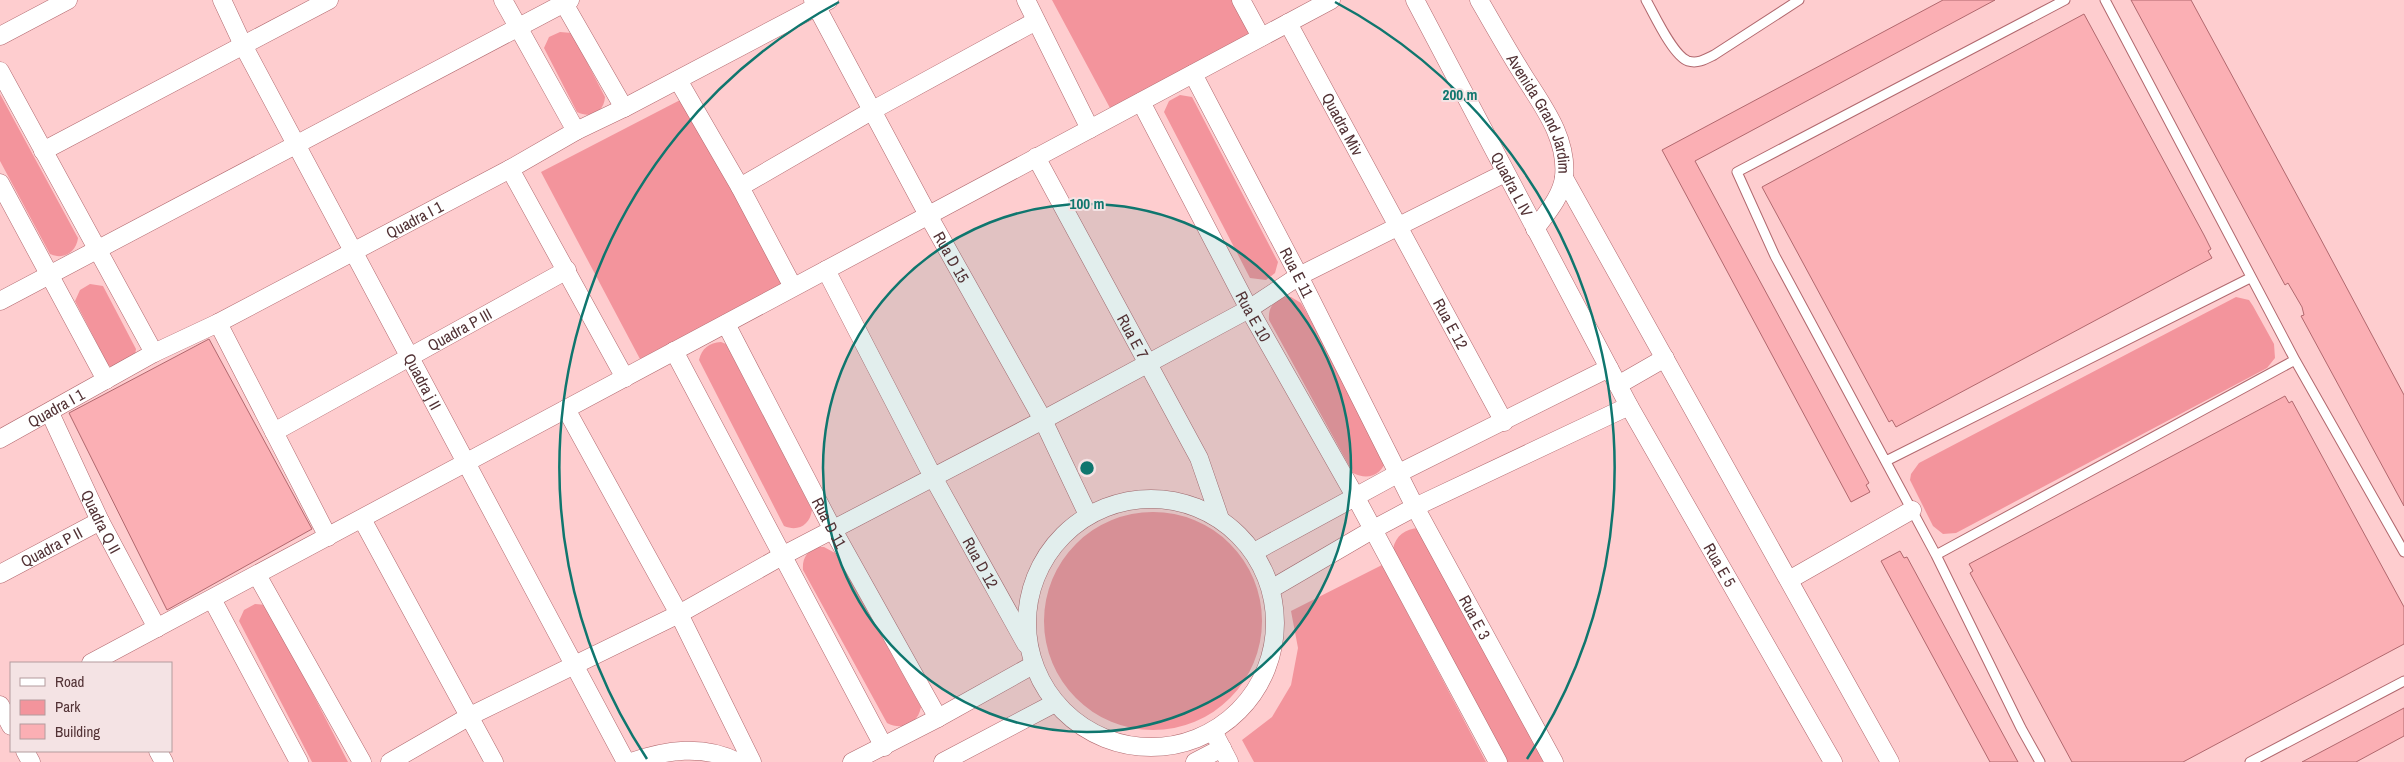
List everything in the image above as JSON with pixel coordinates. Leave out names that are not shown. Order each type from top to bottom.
[{"type":"street","points":[[0,36],[68,0]]},
{"type":"street","name":"Quadra j II","points":[[222,0],[243,45],[626,762]]},
{"type":"street","points":[[43,151],[329,0]]},
{"type":"street","points":[[503,0],[516,27],[576,131]]},
{"type":"street","points":[[1026,0],[1090,128]]},
{"type":"street","points":[[1241,0],[1261,37]]},
{"type":"street","points":[[102,661],[157,628],[1331,0]]},
{"type":"street","name":"Quadra L IV","points":[[1415,0],[1609,368]]},
{"type":"street","name":"Avenida Grand Jardim","points":[[1479,0],[1546,111],[1560,141],[1564,158],[1564,178],[1560,193],[1535,229]]},
{"type":"street","points":[[0,301],[565,1],[624,108]]},
{"type":"street","name":"Quadra I 1","points":[[0,439],[154,353],[218,323],[354,252],[576,131],[678,80],[819,2]]},
{"type":"street","name":"Rua D 15","points":[[819,2],[928,215],[1042,420],[1088,515]]},
{"type":"street","points":[[740,187],[874,110],[1036,21]]},
{"type":"street","name":"Quadra Miv","points":[[1288,23],[1399,225]]},
{"type":"street","points":[[0,71],[154,353]]},
{"type":"street","name":"Rua E 11","points":[[1193,74],[1300,276],[1399,473]]},
{"type":"street","points":[[678,80],[740,187],[793,288]]},
{"type":"street","name":"Rua E 10","points":[[1141,102],[1249,309],[1355,496],[1498,762]]},
{"type":"street","name":"Rua E 7","points":[[1036,158],[1199,458],[1220,519]]},
{"type":"street","points":[[510,168],[625,378]]},
{"type":"street","points":[[390,762],[470,716],[679,614],[782,556],[1149,364],[1249,309],[1300,276],[1505,173]]},
{"type":"street","points":[[1564,178],[1890,762]]},
{"type":"street","points":[[0,183],[106,380]]},
{"type":"street","name":"Rua E 12","points":[[1399,225],[1504,422]]},
{"type":"street","name":"Quadra P III","points":[[274,432],[567,270]]},
{"type":"street","name":"Rua D 12","points":[[826,270],[933,477],[1028,648]]},
{"type":"street","points":[[218,323],[328,537]]},
{"type":"street","name":"Rua D 11","points":[[726,324],[833,530],[938,718]]},
{"type":"street","points":[[674,352],[884,747]]},
{"type":"street","points":[[1618,385],[1666,358]]},
{"type":"street","points":[[1254,552],[1399,473],[1609,368]]},
{"type":"street","name":"Rua E 5","points":[[1609,368],[1833,762]]},
{"type":"street","points":[[1271,589],[1372,530],[1416,507],[1629,406]]},
{"type":"street","points":[[566,409],[679,614],[752,762]]},
{"type":"street","name":"Quadra Q II","points":[[50,412],[100,521],[157,628]]},
{"type":"street","name":"Rua E 3","points":[[1399,473],[1554,762]]},
{"type":"street","points":[[1195,762],[1222,748],[1232,718],[1255,691],[1270,659],[1276,624],[1271,589],[1254,552],[1220,519],[1177,501],[1131,500],[1088,515],[1058,540],[1036,572],[1026,609],[1028,648],[1042,685],[1055,703],[1074,721],[1097,735],[1123,744],[1149,747],[1176,745],[1222,748]]},
{"type":"street","points":[[1789,580],[1912,510]]},
{"type":"street","points":[[362,519],[494,762]]},
{"type":"street","name":"Quadra P II","points":[[0,574],[100,521]]},
{"type":"street","points":[[257,575],[362,762]]},
{"type":"street","points":[[212,599],[300,762]]},
{"type":"street","points":[[852,762],[884,747],[1033,665]]},
{"type":"street","points":[[943,762],[964,757],[1055,703]]},
{"type":"street","points":[[631,762],[659,752],[693,750],[727,756],[738,762]]},
{"type":"lane","points":[[1646,0],[1676,51],[1689,61],[1699,62],[1714,55],[1799,0]]},
{"type":"lane","points":[[2040,762],[2021,728],[1936,555],[1774,256],[1736,172],[2066,0]]},
{"type":"lane","points":[[2105,0],[2294,360],[2404,552]]},
{"type":"lane","points":[[1886,461],[2250,278]]},
{"type":"lane","points":[[1936,555],[2294,360]]},
{"type":"lane","points":[[2250,762],[2404,681]]},
{"type":"green space","points":[[1052,0],[1234,0],[1252,34],[1110,108]]},
{"type":"green space","points":[[560,32],[572,33],[605,97],[602,107],[596,113],[587,115],[577,112],[544,48],[549,37]]},
{"type":"green space","points":[[0,94],[78,238],[75,248],[64,256],[50,254],[0,161]]},
{"type":"green space","points":[[1180,95],[1192,97],[1278,262],[1275,273],[1266,280],[1250,278],[1164,112],[1169,101]]},
{"type":"green space","points":[[684,98],[782,285],[640,359],[541,172]]},
{"type":"green space","points":[[90,284],[103,286],[136,349],[135,355],[113,368],[108,365],[75,301],[80,290]]},
{"type":"green space","points":[[1284,297],[1291,297],[1301,303],[1387,457],[1382,468],[1374,475],[1364,476],[1353,473],[1269,320],[1269,312],[1272,306]]},
{"type":"green space","points":[[2236,297],[2249,300],[2274,344],[2275,358],[2267,368],[1956,533],[1943,534],[1933,526],[1910,480],[1911,474],[1919,463]]},
{"type":"green space","points":[[721,342],[726,344],[812,510],[809,520],[798,528],[784,526],[699,360],[702,352],[707,347]]},
{"type":"green space","points":[[1153,512],[1174,514],[1195,521],[1204,525],[1230,544],[1249,570],[1253,579],[1260,600],[1262,621],[1260,642],[1253,663],[1249,672],[1230,698],[1204,717],[1195,721],[1174,728],[1153,730],[1132,728],[1111,721],[1102,717],[1076,698],[1057,672],[1053,663],[1046,642],[1044,621],[1046,600],[1053,579],[1057,570],[1076,544],[1102,525],[1111,521],[1132,514]]},
{"type":"green space","points":[[1419,528],[1547,762],[1504,762],[1393,549],[1399,536],[1409,530]]},
{"type":"green space","points":[[818,547],[824,547],[835,553],[921,707],[917,718],[913,722],[904,726],[887,723],[803,570],[803,562],[806,556]]},
{"type":"green space","points":[[1382,565],[1486,762],[1254,762],[1242,740],[1272,717],[1291,685],[1298,648],[1291,611]]},
{"type":"green space","points":[[255,604],[267,605],[348,762],[312,762],[239,621],[244,610]]},
{"type":"building","points":[[1943,0],[1995,0],[1695,161],[1869,483],[1866,485],[1870,492],[1851,502],[1662,150]]},
{"type":"building","points":[[2131,0],[2191,0],[2318,234],[2404,395],[2404,506],[2301,316],[2304,315],[2302,307],[2288,283],[2285,285]]},
{"type":"building","points":[[2084,14],[2204,235],[2211,249],[2208,251],[2212,258],[1896,427],[1892,420],[1889,422],[1762,187]]},
{"type":"building","points":[[209,339],[312,529],[167,610],[69,413]]},
{"type":"building","points":[[2285,396],[2289,403],[2292,401],[2404,607],[2404,644],[2183,762],[2072,762],[1970,573],[1973,571],[1969,564]]},
{"type":"building","points":[[1900,551],[1904,558],[1907,557],[2018,762],[1990,762],[1881,561]]},
{"type":"building","points":[[2404,708],[2404,736],[2356,762],[2302,762]]}]
